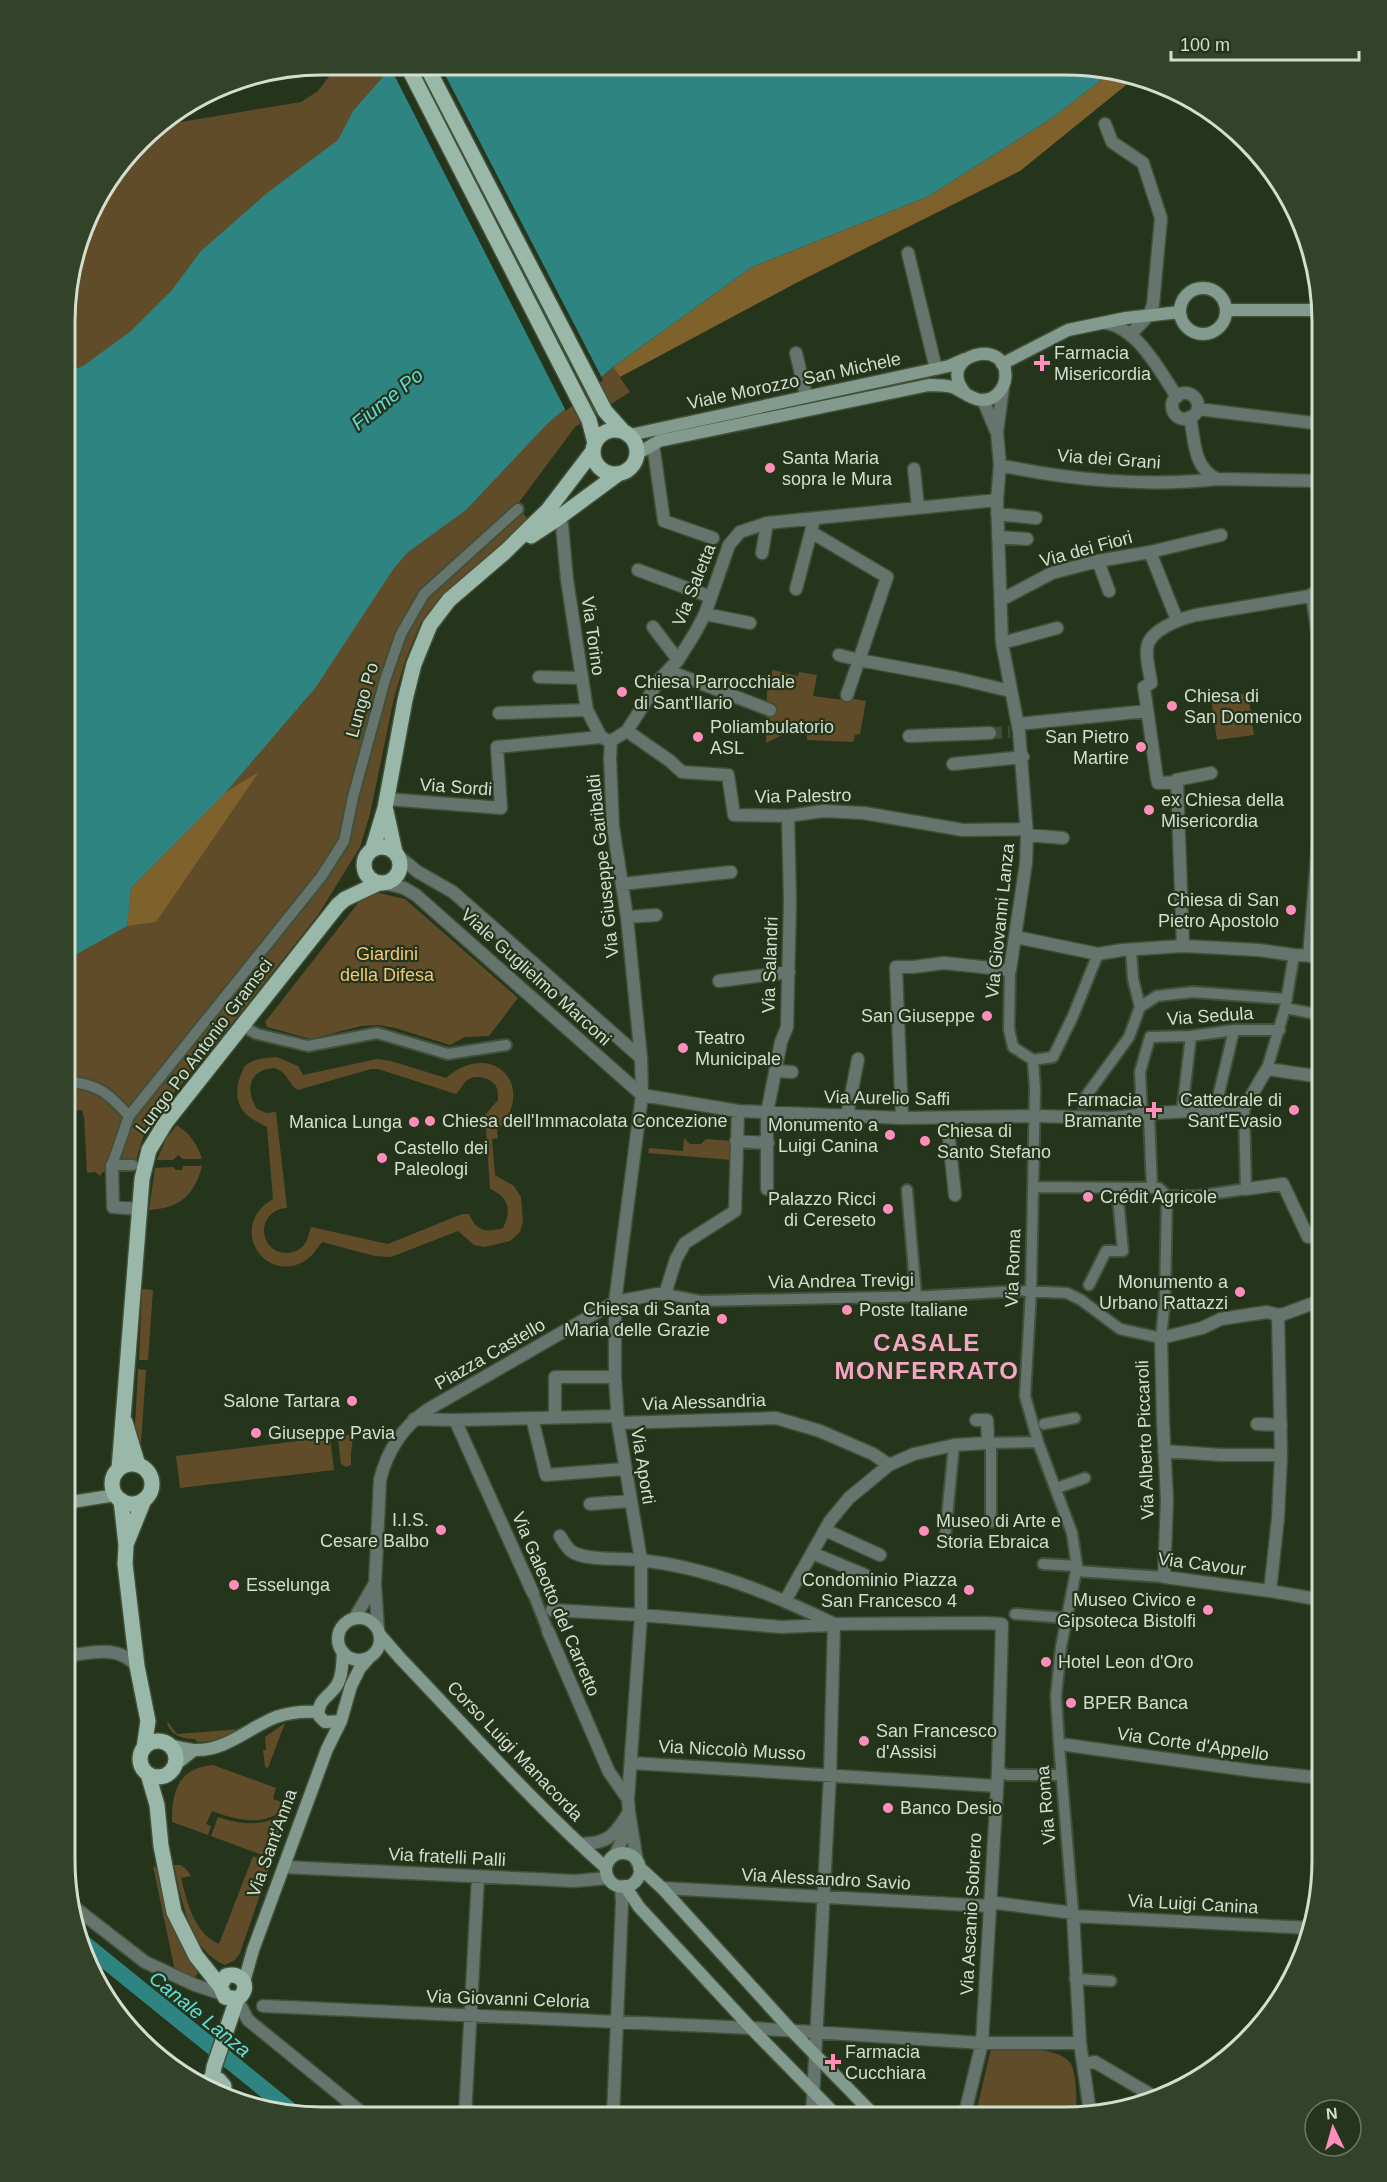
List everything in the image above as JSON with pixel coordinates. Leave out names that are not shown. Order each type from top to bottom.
[{"type":"main road","points":[[412,75],[589,420],[594,459],[604,470],[618,474]]},
{"type":"main road","points":[[431,75],[605,411],[626,433],[637,447],[638,453],[632,467],[618,474],[557,519],[505,552]]},
{"type":"main road","points":[[1199,288],[1217,293],[1225,304],[1226,310],[1223,323],[1213,332],[1207,333],[1188,329],[1180,312],[1183,299],[1199,288]]},
{"type":"main road","points":[[1226,310],[1311,310]]},
{"type":"main road","points":[[1002,364],[1068,330],[1101,322],[1180,312]]},
{"type":"main road","points":[[985,353],[992,355],[1002,364],[1005,380],[998,394],[983,400],[967,395],[958,382],[961,366],[971,355],[985,353]]},
{"type":"main road","name":"Viale Morozzo San Michele","points":[[626,433],[936,369],[965,359]]},
{"type":"main road","name":"Viale Morozzo San Michele","points":[[638,453],[653,444],[929,385],[953,387],[967,395]]},
{"type":"main road","points":[[386,804],[400,861],[398,873],[390,881],[382,883],[369,878],[363,867],[365,856],[373,848],[386,804],[407,691],[414,664],[430,625],[449,600],[505,552],[548,510],[594,447],[598,438],[609,430],[626,433]]},
{"type":"main road","points":[[373,848],[385,846],[397,854]]},
{"type":"main road","name":"Lungo Po Antonio Gramsci","points":[[119,1469],[139,1209],[142,1179],[149,1150],[166,1122],[345,898],[363,867]]},
{"type":"main road","name":"Lungo Po Antonio Gramsci","points":[[345,898],[382,883]]},
{"type":"main road","name":"Lungo Po Antonio Gramsci","points":[[123,1415],[138,1465]]},
{"type":"main road","points":[[126,1545],[144,1500],[151,1491],[152,1479],[147,1470],[132,1464],[119,1469],[113,1478],[113,1490],[118,1497],[126,1545],[125,1564],[137,1666],[148,1721],[144,1748],[141,1753],[141,1765],[148,1774],[157,1805],[161,1846],[174,1912],[192,1947],[207,1968],[230,1987],[230,2020],[208,2079]]},
{"type":"main road","points":[[75,1502],[118,1497],[132,1504],[144,1500]]},
{"type":"main road","points":[[371,1657],[380,1642],[379,1632],[368,1620],[354,1619],[343,1626],[339,1646],[354,1660],[371,1657],[399,1658]]},
{"type":"main road","name":"Corso Luigi Manacorda","points":[[379,1632],[399,1658],[607,1873]]},
{"type":"main road","points":[[322,1717],[322,1700],[339,1682],[343,1652]]},
{"type":"main road","name":"Via Sant'Anna","points":[[230,1987],[253,1950],[327,1749],[341,1721],[351,1686],[371,1657]]},
{"type":"main road","points":[[144,1748],[153,1742],[194,1750],[225,1744],[275,1717],[292,1712],[341,1721]]},
{"type":"main road","name":"Via Sant'Anna","points":[[322,1717],[327,1749]]},
{"type":"main road","points":[[148,1721],[176,1755],[157,1805]]},
{"type":"main road","points":[[148,1774],[159,1777],[194,1750]]},
{"type":"main road","points":[[828,2107],[751,2028],[639,1907],[623,1886],[612,1882],[607,1873],[608,1862],[615,1855],[630,1855],[662,1887],[792,2031],[865,2107]]},
{"type":"main road","points":[[623,1886],[634,1882],[639,1872],[638,1864]]},
{"type":"street","points":[[1105,124],[1112,142],[1143,163],[1161,218],[1153,305],[1149,315],[1130,335]]},
{"type":"street","points":[[908,253],[936,369]]},
{"type":"street","points":[[1101,322],[1124,328],[1153,360],[1177,396]]},
{"type":"street","points":[[796,353],[806,396]]},
{"type":"street","name":"Via Giovanni Lanza","points":[[1003,387],[997,432],[1000,465],[997,514],[1002,643],[1023,758],[1027,832],[1026,863],[1010,969],[1009,1048],[1033,1060]]},
{"type":"street","points":[[1217,480],[1205,473],[1197,459],[1194,413],[1197,401],[1192,395],[1184,393],[1177,396],[1173,403],[1174,411],[1179,417],[1194,413],[1312,423]]},
{"type":"street","name":"Via Giovanni Lanza","points":[[983,400],[997,432]]},
{"type":"street","points":[[653,444],[664,521],[722,542]]},
{"type":"street","name":"Via dei Grani","points":[[1000,465],[1021,470],[1152,482],[1312,480]]},
{"type":"street","points":[[914,469],[918,507]]},
{"type":"street","name":"Via Saletta","points":[[606,739],[627,731],[660,679],[678,660],[705,614],[711,597],[722,542],[740,532],[767,523],[997,500]]},
{"type":"street","name":"Lungo Po","points":[[139,1209],[113,1207],[112,1165],[129,1116],[202,1033],[284,931],[344,842],[353,797],[385,680],[401,634],[424,594],[518,510]]},
{"type":"street","points":[[997,514],[1036,518]]},
{"type":"street","points":[[796,589],[814,519]]},
{"type":"street","points":[[762,553],[767,523]]},
{"type":"street","name":"Via Torino","points":[[562,525],[567,580],[586,710],[606,739]]},
{"type":"street","points":[[811,532],[887,577],[847,695]]},
{"type":"street","name":"Via dei Fiori","points":[[1001,600],[1052,573],[1221,535]]},
{"type":"street","points":[[998,537],[1027,539]]},
{"type":"street","name":"Via dei Fiori","points":[[1150,552],[1177,620]]},
{"type":"street","points":[[1098,561],[1109,591]]},
{"type":"street","points":[[638,570],[711,597]]},
{"type":"street","points":[[1211,773],[1176,780],[1177,782],[1158,783],[1144,687],[1151,683],[1147,648],[1153,638],[1177,620],[1312,595]]},
{"type":"street","points":[[705,614],[750,623]]},
{"type":"street","points":[[652,627],[678,660]]},
{"type":"street","points":[[1002,643],[1057,628]]},
{"type":"street","points":[[838,655],[956,678],[1010,692]]},
{"type":"street","points":[[669,671],[770,710]]},
{"type":"street","points":[[539,677],[581,678]]},
{"type":"street","points":[[499,713],[586,710]]},
{"type":"street","points":[[1016,729],[1147,711]]},
{"type":"street","name":"Via Palestro","points":[[627,731],[682,772],[728,775],[734,815],[788,816],[823,811],[864,813],[963,830],[1027,832],[1063,838]]},
{"type":"street","points":[[909,736],[990,733]]},
{"type":"street","name":"Via Sordi","points":[[386,804],[501,808],[497,747],[606,739]]},
{"type":"street","name":"Via Giuseppe Garibaldi","points":[[606,739],[610,758],[613,827],[627,917],[641,1058]]},
{"type":"street","points":[[953,764],[1023,758]]},
{"type":"street","points":[[1177,782],[1183,946]]},
{"type":"street","name":"Via Salandri","points":[[768,1190],[767,1113],[787,1027],[790,901],[788,816]]},
{"type":"street","name":"Viale Guglielmo Marconi","points":[[397,854],[418,872],[453,892],[641,1058]]},
{"type":"street","points":[[622,884],[730,872]]},
{"type":"street","name":"Viale Guglielmo Marconi","points":[[382,883],[404,888],[432,908],[642,1095]]},
{"type":"street","points":[[627,917],[656,915]]},
{"type":"street","points":[[1016,937],[1098,954],[1131,949],[1183,946],[1259,950],[1309,956],[1312,919]]},
{"type":"street","points":[[1086,1096],[1129,1037],[1140,1007],[1133,980],[1131,949]]},
{"type":"street","points":[[1035,1116],[1033,1060],[1053,1057],[1073,1017],[1098,954]]},
{"type":"street","points":[[1246,1189],[1244,1108],[1268,1070],[1286,1004],[1294,955]]},
{"type":"street","points":[[902,1118],[896,967],[944,963],[1010,969]]},
{"type":"street","points":[[719,981],[789,972]]},
{"type":"street","points":[[1140,1007],[1157,996],[1193,992],[1286,1004],[1312,1012]]},
{"type":"street","points":[[242,1026],[257,1034],[308,1046],[377,1033],[448,1054],[506,1045]]},
{"type":"street","name":"Via Sedula","points":[[1149,1114],[1140,1072],[1150,1037],[1191,1036],[1234,1030],[1280,1029]]},
{"type":"street","points":[[1215,1110],[1234,1030]]},
{"type":"street","points":[[1182,1111],[1191,1036]]},
{"type":"street","points":[[555,1417],[555,1377],[615,1377],[615,1302],[642,1095],[641,1058]]},
{"type":"street","points":[[848,1116],[858,1059]]},
{"type":"street","points":[[1268,1070],[1312,1076]]},
{"type":"street","points":[[777,1071],[792,1072]]},
{"type":"street","points":[[75,1082],[109,1094],[129,1116]]},
{"type":"street","points":[[642,1095],[738,1111],[735,1211],[685,1243],[676,1259],[665,1294]]},
{"type":"street","name":"Via Aurelio Saffi","points":[[738,1111],[902,1118],[1035,1116],[1111,1118],[1244,1108]]},
{"type":"street","points":[[1149,1114],[1152,1188]]},
{"type":"street","name":"Via Roma","points":[[1035,1116],[1034,1187],[1025,1291],[1025,1396],[1038,1425],[1038,1442],[1072,1533],[1077,1569],[1060,1647],[1056,1696],[1063,1744],[1061,1775],[1073,1915],[1080,2043],[1089,2105]]},
{"type":"street","points":[[949,1139],[955,1195]]},
{"type":"street","points":[[736,1141],[768,1143]]},
{"type":"street","points":[[112,1165],[133,1165]]},
{"type":"street","points":[[1167,1197],[1197,1196],[1283,1184],[1308,1237],[1312,1235]]},
{"type":"street","points":[[1034,1187],[1159,1188],[1167,1197],[1165,1298],[1161,1338],[1202,1328],[1221,1319],[1267,1312],[1278,1315],[1312,1303]]},
{"type":"street","points":[[1089,1285],[1106,1251],[1123,1251],[1117,1188]]},
{"type":"street","points":[[907,1190],[916,1295]]},
{"type":"street","name":"Via Andrea Trevigi","points":[[665,1294],[701,1301],[1025,1291],[1067,1293],[1081,1300],[1120,1329],[1161,1338]]},
{"type":"street","name":"Piazza Castello","points":[[379,1632],[375,1584],[380,1480],[390,1452],[401,1434],[414,1419],[615,1302],[657,1293],[665,1294]]},
{"type":"street","points":[[1270,1590],[1278,1518],[1281,1455],[1278,1315]]},
{"type":"street","name":"Via Alberto Piccaroli","points":[[1161,1338],[1167,1500],[1164,1577]]},
{"type":"street","name":"Via Aporti","points":[[615,1377],[624,1469],[641,1560],[641,1615],[628,1812]]},
{"type":"street","name":"Piazza Castello","points":[[414,1419],[555,1417]]},
{"type":"street","name":"Via Alessandria","points":[[555,1417],[776,1418],[820,1431],[873,1454],[889,1465]]},
{"type":"street","points":[[532,1418],[546,1475],[624,1469]]},
{"type":"street","points":[[1038,1425],[1076,1418]]},
{"type":"street","name":"Via Galeotto del Carretto","points":[[455,1420],[533,1593],[546,1610],[548,1631],[609,1772],[628,1799]]},
{"type":"street","points":[[976,1420],[987,1420],[991,1522]]},
{"type":"street","points":[[1257,1424],[1281,1425]]},
{"type":"street","points":[[785,1600],[825,1530],[849,1498],[889,1465],[914,1454],[954,1445],[1038,1442]]},
{"type":"street","points":[[945,1538],[954,1445]]},
{"type":"street","points":[[1164,1451],[1221,1455],[1281,1455]]},
{"type":"street","points":[[1057,1488],[1085,1478]]},
{"type":"street","points":[[590,1504],[630,1501]]},
{"type":"street","points":[[825,1530],[880,1555]]},
{"type":"street","points":[[560,1536],[571,1551],[585,1556],[641,1560],[691,1569],[785,1600],[834,1624]]},
{"type":"street","points":[[812,1553],[865,1575]]},
{"type":"street","points":[[1043,1564],[1077,1569]]},
{"type":"street","name":"Via Cavour","points":[[1077,1569],[1270,1590],[1312,1598]]},
{"type":"street","points":[[354,1619],[375,1584]]},
{"type":"street","points":[[798,1627],[802,1609]]},
{"type":"street","points":[[546,1610],[798,1627],[834,1624]]},
{"type":"street","points":[[1015,1614],[1066,1618]]},
{"type":"street","points":[[813,2107],[830,1774],[834,1624]]},
{"type":"street","name":"Via Ascanio Sobrero","points":[[834,1624],[1002,1624],[998,1772],[982,2043],[966,2107]]},
{"type":"street","points":[[75,1655],[110,1651],[129,1657],[137,1666]]},
{"type":"street","name":"Via Corte d'Appello","points":[[1063,1744],[1312,1777]]},
{"type":"street","name":"Via Niccolò Musso","points":[[632,1763],[997,1786]]},
{"type":"street","points":[[998,1772],[1008,1775],[1061,1775]]},
{"type":"street","points":[[580,1844],[597,1844],[609,1838],[618,1829],[628,1812]]},
{"type":"street","points":[[615,1855],[624,1836],[628,1812]]},
{"type":"street","points":[[628,1812],[638,1864]]},
{"type":"street","name":"Via fratelli Palli","points":[[284,1867],[575,1881],[607,1873]]},
{"type":"street","points":[[465,2107],[478,1877]]},
{"type":"street","points":[[613,2107],[623,1886]]},
{"type":"street","name":"Via Alessandro Savio","points":[[662,1887],[824,1898],[989,1904],[1073,1915]]},
{"type":"street","points":[[81,1912],[145,1962],[175,1976],[230,1987],[249,2020],[355,2107]]},
{"type":"street","name":"Via Luigi Canina","points":[[1073,1915],[1303,1928]]},
{"type":"street","points":[[1075,1979],[1111,1981]]},
{"type":"street","name":"Via Giovanni Celoria","points":[[263,2006],[751,2028]]},
{"type":"street","points":[[230,2020],[249,2020]]},
{"type":"street","points":[[751,2028],[982,2043],[1080,2043]]},
{"type":"street","points":[[1083,2064],[1095,2062],[1147,2093]]},
{"type":"green space","points":[[330,75],[401,75],[565,408],[613,367],[630,392],[575,427],[517,505],[530,522],[441,596],[421,622],[405,661],[394,698],[370,814],[360,847],[318,915],[219,1040],[150,1121],[133,1170],[103,1172],[100,1176],[95,1172],[87,1173],[84,1117],[82,1110],[75,1111],[75,322],[77,290],[83,258],[94,228],[117,185],[147,147],[172,126],[177,123],[301,102],[318,91]]},
{"type":"green space","points":[[773,670],[798,676],[799,672],[817,675],[813,696],[866,701],[860,734],[855,735],[853,742],[807,740],[807,735],[786,733],[766,743],[767,692]]},
{"type":"green space","points":[[1248,693],[1254,735],[1217,740],[1211,698]]},
{"type":"green space","name":"Giardini della Difesa","points":[[379,893],[405,899],[518,998],[489,1036],[465,1037],[450,1045],[378,1025],[361,1026],[311,1039],[267,1027],[265,1022],[362,898]]},
{"type":"green space","points":[[277,1057],[298,1066],[303,1075],[377,1059],[446,1078],[463,1067],[479,1063],[493,1065],[504,1073],[511,1084],[513,1098],[509,1114],[497,1131],[498,1138],[492,1139],[495,1175],[514,1186],[521,1197],[523,1222],[520,1232],[510,1241],[485,1247],[474,1245],[458,1231],[391,1257],[375,1256],[322,1242],[303,1262],[288,1266],[275,1265],[264,1258],[256,1248],[252,1236],[253,1223],[260,1210],[273,1199],[267,1127],[248,1116],[240,1106],[237,1093],[239,1080],[248,1063]],"holes":[[[274,1068],[279,1070],[298,1090],[371,1069],[378,1069],[456,1094],[468,1079],[481,1077],[490,1080],[498,1091],[498,1100],[485,1115],[490,1189],[501,1196],[507,1205],[508,1210],[503,1228],[482,1229],[475,1224],[469,1214],[462,1214],[388,1244],[311,1227],[300,1249],[290,1253],[275,1250],[267,1242],[265,1224],[271,1214],[287,1208],[276,1112],[266,1113],[257,1109],[250,1088],[251,1082],[259,1073]]]},
{"type":"green space","points":[[177,1125],[192,1139],[202,1159],[183,1159],[178,1155],[173,1160],[157,1160],[166,1139]]},
{"type":"green space","points":[[684,1138],[690,1144],[701,1144],[706,1139],[732,1141],[732,1160],[648,1153],[649,1148],[683,1151]]},
{"type":"green space","points":[[183,1166],[202,1166],[190,1193],[177,1203],[149,1210],[155,1168],[173,1167],[176,1170],[182,1170]]},
{"type":"green space","points":[[142,1289],[153,1290],[148,1360],[139,1360]]},
{"type":"green space","points":[[138,1369],[146,1370],[141,1444],[135,1426]]},
{"type":"green space","points":[[344,1434],[353,1439],[351,1465],[346,1467],[341,1464],[338,1440]]},
{"type":"green space","points":[[330,1437],[334,1470],[180,1488],[176,1456]]},
{"type":"green space","points":[[167,1721],[177,1734],[241,1729],[213,1741],[197,1742],[195,1739],[181,1737],[173,1732]]},
{"type":"green space","points":[[285,1723],[268,1768],[265,1767],[263,1750],[266,1750],[265,1737]]},
{"type":"green space","points":[[213,1765],[276,1788],[273,1799],[287,1804],[280,1812],[262,1820],[242,1819],[212,1811],[206,1824],[211,1826],[208,1835],[172,1822],[173,1800],[179,1783],[192,1771]]},
{"type":"green space","points":[[286,1810],[270,1858],[211,1836],[218,1817],[235,1822],[254,1823],[271,1820]]},
{"type":"green space","points":[[253,1856],[271,1863],[240,1953],[235,1960],[225,1965],[213,1958],[195,1936],[184,1907],[174,1865],[181,1865],[191,1876],[181,1878],[193,1916],[203,1932],[219,1944]]},
{"type":"green space","points":[[153,1866],[158,1869],[171,1923],[182,1946],[199,1971],[195,1978],[175,1971]]},
{"type":"green space","points":[[991,2049],[1046,2051],[1066,2058],[1071,2064],[1077,2106],[977,2107]]},
{"type":"shaded area","points":[[1104,78],[1129,83],[1020,171],[796,283],[620,377],[613,367],[752,267],[929,196],[1052,118]]},
{"type":"shaded area","points":[[259,772],[156,922],[127,926],[131,888],[226,792]]},
{"type":"water","name":"Fiume Po","points":[[385,75],[1065,75],[1104,78],[1052,118],[929,196],[752,267],[613,367],[546,425],[466,510],[408,552],[394,568],[316,687],[226,792],[131,888],[127,926],[75,955],[75,369],[83,366],[131,331],[172,290],[201,251],[267,193],[338,140],[353,111]]},
{"type":"water","points":[[87,1935],[297,2105],[265,2100],[100,1967]]},
{"type":"pier","points":[[394,75],[445,75],[603,380],[566,411]]},
{"type":"tunnel","points":[[990,733],[1010,732]]},
{"type":"tunnel","points":[[1080,1117],[1086,1096]]},
{"type":"tunnel","points":[[947,1118],[949,1139]]},
{"type":"place","name":"Farmacia Misericordia","points":[[1042,363]]},
{"type":"place","name":"Santa Maria sopra le Mura","points":[[770,468]]},
{"type":"place","name":"Chiesa Parrocchiale di Sant'Ilario","points":[[622,692]]},
{"type":"place","name":"Chiesa di San Domenico","points":[[1172,706]]},
{"type":"place","name":"Poliambulatorio ASL","points":[[698,737]]},
{"type":"place","name":"San Pietro Martire","points":[[1141,747]]},
{"type":"place","name":"ex Chiesa della Misericordia","points":[[1149,810]]},
{"type":"place","name":"Chiesa di San Pietro Apostolo","points":[[1291,910]]},
{"type":"place","name":"San Giuseppe","points":[[987,1016]]},
{"type":"place","name":"Teatro Municipale","points":[[683,1048]]},
{"type":"place","name":"Farmacia Bramante","points":[[1154,1110]]},
{"type":"place","name":"Cattedrale di Sant'Evasio","points":[[1294,1110]]},
{"type":"place","name":"Chiesa dell'Immacolata Concezione","points":[[430,1121]]},
{"type":"place","name":"Manica Lunga","points":[[414,1122]]},
{"type":"place","name":"Monumento a Luigi Canina","points":[[890,1135]]},
{"type":"place","name":"Chiesa di Santo Stefano","points":[[925,1141]]},
{"type":"place","name":"Castello dei Paleologi","points":[[382,1158]]},
{"type":"place","name":"Crédit Agricole","points":[[1088,1197]]},
{"type":"place","name":"Palazzo Ricci di Cereseto","points":[[888,1209]]},
{"type":"place","name":"Monumento a Urbano Rattazzi","points":[[1240,1292]]},
{"type":"place","name":"Poste Italiane","points":[[847,1310]]},
{"type":"place","name":"Chiesa di Santa Maria delle Grazie","points":[[722,1319]]},
{"type":"place","name":"Salone Tartara","points":[[352,1401]]},
{"type":"place","name":"Giuseppe Pavia","points":[[256,1433]]},
{"type":"place","name":"I.I.S. Cesare Balbo","points":[[441,1530]]},
{"type":"place","name":"Museo di Arte e Storia Ebraica","points":[[924,1531]]},
{"type":"place","name":"Esselunga","points":[[234,1585]]},
{"type":"place","name":"Condominio Piazza San Francesco 4","points":[[969,1590]]},
{"type":"place","name":"Museo Civico e Gipsoteca Bistolfi","points":[[1208,1610]]},
{"type":"place","name":"Hotel Leon d'Oro","points":[[1046,1662]]},
{"type":"place","name":"BPER Banca","points":[[1071,1703]]},
{"type":"place","name":"San Francesco d'Assisi","points":[[864,1741]]},
{"type":"place","name":"Banco Desio","points":[[888,1808]]},
{"type":"place","name":"Farmacia Cucchiara","points":[[833,2062]]},
{"type":"district","name":"CASALE MONFERRATO","points":[[927,1357]]},
{"type":"water label","name":"Canale Lanza","points":[[200,2014]]}]
